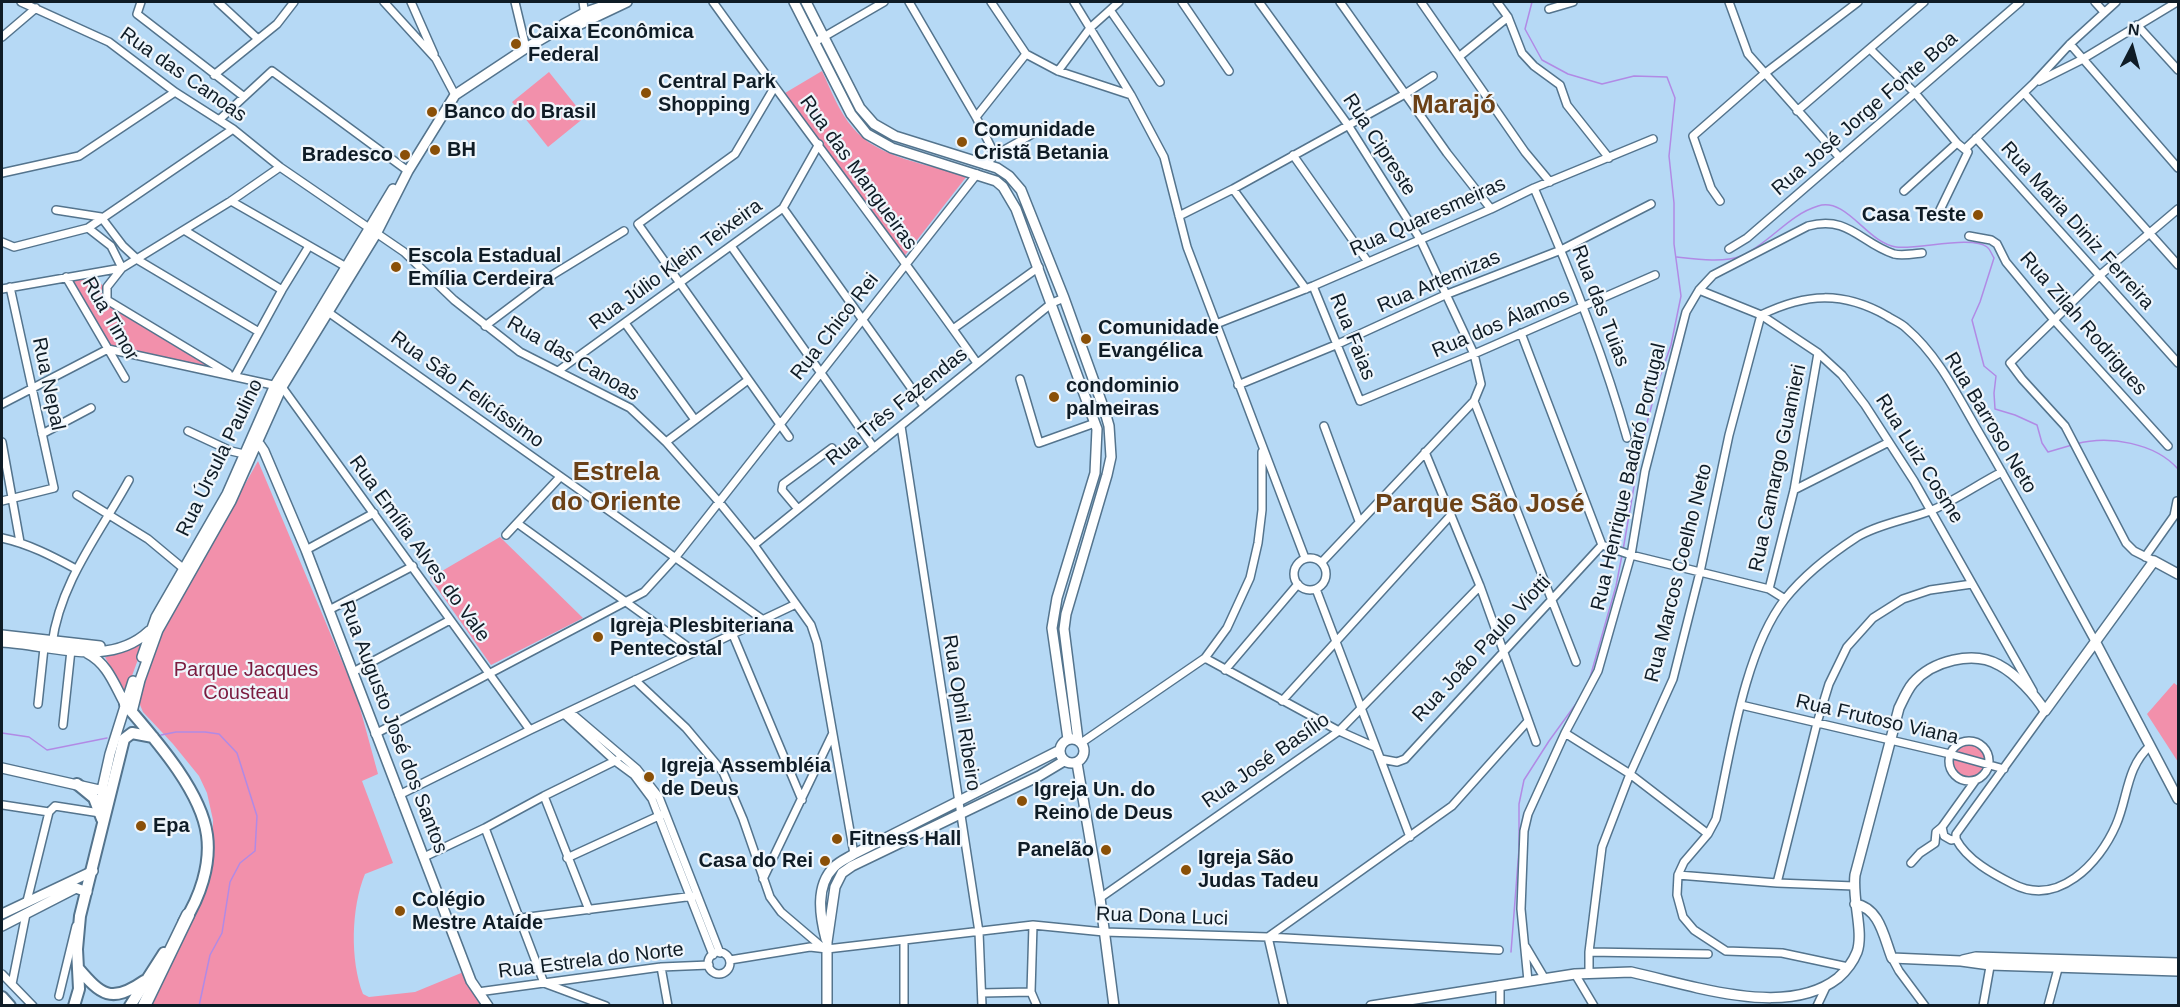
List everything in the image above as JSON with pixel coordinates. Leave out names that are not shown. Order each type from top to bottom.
[{"type":"highway","points":[[144,1005],[188,915]]},
{"type":"main road","name":"Rua Úrsula Paulino","points":[[562,30],[564,24],[586,12],[615,2]]},
{"type":"main road","name":"Rua Úrsula Paulino","points":[[257,444],[279,386],[373,232],[397,183],[408,171],[455,95],[526,48],[627,2]]},
{"type":"main road","points":[[794,2],[851,114],[867,134],[892,148],[996,181],[1010,196],[1039,267],[1094,419],[1097,441],[1095,473],[1057,598],[1052,628],[1076,741],[1084,754],[1077,763],[1100,898],[1114,1005]]},
{"type":"main road","points":[[806,2],[861,108],[874,124],[895,136],[997,168],[1009,176],[1021,190],[1064,298],[1105,412],[1109,426],[1111,457],[1069,601],[1064,629],[1076,741]]},
{"type":"main road","name":"Rua Úrsula Paulino","points":[[129,708],[151,629],[184,568],[215,518],[248,454],[257,444],[279,386],[328,312],[350,269]]},
{"type":"main road","points":[[1094,419],[1105,412]]},
{"type":"main road","name":"Rua Augusto José dos Santos","points":[[257,444],[267,459],[306,550],[471,981],[488,1005]]},
{"type":"main road","name":"Rua Úrsula Paulino","points":[[74,1005],[79,989],[78,968],[73,949],[93,871],[110,754],[158,630],[215,531],[248,454]]},
{"type":"main road","points":[[248,454],[267,459]]},
{"type":"main road","points":[[2045,711],[2096,643],[2150,559],[2178,574]]},
{"type":"main road","points":[[2,634],[84,652],[132,644],[151,629]]},
{"type":"main road","points":[[2,642],[117,648]]},
{"type":"main road","points":[[2096,643],[2178,800]]},
{"type":"main road","points":[[84,652],[95,657],[109,671],[129,708],[176,769],[200,808],[207,836],[204,878],[188,915],[130,1005]]},
{"type":"main road","points":[[1371,1005],[1589,973],[1631,972],[1748,999],[1785,1000],[1809,996],[1825,989],[1833,984],[1848,967],[1858,950],[1854,886],[1899,708],[1912,684],[1932,668],[1970,659],[1990,661],[2001,665],[2036,696]]},
{"type":"main road","name":"Rua Luiz Cosme","points":[[2036,696],[2045,711]]},
{"type":"main road","name":"Rua Úrsula Paulino","points":[[106,791],[124,739],[132,733],[153,737]]},
{"type":"main road","points":[[1064,761],[1060,750],[1061,745],[1076,741]]},
{"type":"main road","points":[[826,946],[820,919],[821,900],[824,882],[834,867],[854,854],[1060,750]]},
{"type":"main road","points":[[1064,761],[1077,763]]},
{"type":"main road","points":[[826,1005],[826,946],[835,887],[842,873],[852,866],[1039,776],[1064,761]]},
{"type":"main road","points":[[2,768],[106,791]]},
{"type":"main road","points":[[77,784],[94,798],[102,816]]},
{"type":"main road","points":[[2,914],[93,871]]},
{"type":"main road","points":[[2,926],[76,888],[87,892]]},
{"type":"main road","points":[[1855,904],[1866,908],[1877,918],[1892,958],[1961,961],[1975,964],[1990,962],[2174,967]]},
{"type":"main road","points":[[78,968],[95,988],[108,994],[121,994],[149,978]]},
{"type":"main road","points":[[2,997],[10,1005]]},
{"type":"street","name":"Rua das Canoas","points":[[21,2],[109,42],[175,92],[233,129],[280,167],[404,252],[454,300],[520,352],[630,408],[666,442],[754,545],[811,625],[817,643],[854,854]]},
{"type":"street","points":[[141,2],[136,14],[243,96]]},
{"type":"street","points":[[218,2],[258,39]]},
{"type":"street","points":[[214,75],[277,24],[294,2]]},
{"type":"street","points":[[384,2],[436,60]]},
{"type":"street","points":[[411,2],[436,60],[455,95]]},
{"type":"street","points":[[515,2],[526,48]]},
{"type":"street","points":[[518,11],[523,2]]},
{"type":"street","points":[[583,2],[586,12]]},
{"type":"street","name":"Rua das Mangueiras","points":[[713,2],[977,363]]},
{"type":"street","points":[[814,42],[884,2]]},
{"type":"street","points":[[909,2],[976,117],[995,155]]},
{"type":"street","points":[[991,2],[1026,54],[1058,71],[1131,95]]},
{"type":"street","points":[[1074,2],[1131,95],[1164,157],[1187,247],[1305,558]]},
{"type":"street","points":[[1058,71],[1090,28],[1119,2]]},
{"type":"street","points":[[1182,2],[1229,71]]},
{"type":"street","name":"Rua Cipreste","points":[[1259,2],[1348,125],[1420,239],[1474,354],[1481,384],[1480,391],[1474,400]]},
{"type":"street","points":[[1340,2],[1447,153],[1491,209]]},
{"type":"street","points":[[1421,2],[1526,152],[1550,182]]},
{"type":"street","points":[[1497,2],[1508,17],[1522,53],[1534,66],[1560,85],[1567,105],[1609,158]]},
{"type":"street","points":[[1549,9],[1573,2]]},
{"type":"street","points":[[1729,2],[1748,54],[1840,158]]},
{"type":"street","points":[[1720,201],[1711,188],[1693,136],[1764,74],[1858,2]]},
{"type":"street","points":[[1797,111],[1924,2]]},
{"type":"street","name":"Rua José Jorge Fonte Boa","points":[[1730,249],[1747,238],[2020,2]]},
{"type":"street","points":[[2095,2],[2104,12]]},
{"type":"street","points":[[1939,212],[1966,150],[1976,138],[2034,83],[2070,44],[2116,2]]},
{"type":"street","points":[[2034,83],[2081,60],[2177,2]]},
{"type":"street","points":[[2,36],[36,8]]},
{"type":"street","points":[[1110,10],[1160,82]]},
{"type":"street","points":[[403,23],[416,13]]},
{"type":"street","points":[[1460,56],[1508,17]]},
{"type":"street","points":[[2137,25],[2178,70]]},
{"type":"street","points":[[2070,44],[2081,60],[2178,168]]},
{"type":"street","points":[[1870,49],[1915,93],[1957,143],[1966,150]]},
{"type":"street","points":[[976,117],[1026,54]]},
{"type":"street","points":[[219,120],[272,71],[408,171]]},
{"type":"street","points":[[1179,216],[1233,189],[1405,94],[1433,76]]},
{"type":"street","points":[[774,88],[735,154],[638,224],[789,437]]},
{"type":"street","points":[[2,173],[79,156],[175,92]]},
{"type":"street","points":[[2024,93],[2178,264]]},
{"type":"street","points":[[985,165],[995,155],[1044,127]]},
{"type":"street","points":[[2,242],[14,248],[88,228],[233,129]]},
{"type":"street","name":"Rua Maria Diniz Ferreira","points":[[1976,138],[2178,363]]},
{"type":"street","name":"Rua Quaresmeiras","points":[[1216,324],[1314,286],[1534,188],[1653,139]]},
{"type":"street","points":[[1904,191],[1957,143]]},
{"type":"street","name":"Rua Júlio Klein Teixeira","points":[[558,371],[783,208],[819,144]]},
{"type":"street","points":[[1293,155],[1368,262]]},
{"type":"street","points":[[2,289],[123,268],[231,201],[280,167]]},
{"type":"street","name":"Rua Chico Rei","points":[[375,734],[644,592],[675,558],[977,174]]},
{"type":"street","name":"Rua das Tuias","points":[[1534,188],[1602,354],[1627,438]]},
{"type":"street","points":[[1233,189],[1306,289]]},
{"type":"street","points":[[231,201],[350,269]]},
{"type":"street","name":"Rua Artemizas","points":[[1238,385],[1338,344],[1445,295],[1561,250],[1651,204]]},
{"type":"street","points":[[783,208],[924,406]]},
{"type":"street","points":[[2177,501],[2174,516],[2150,559],[2134,551],[2126,543],[2065,426],[2011,366],[2011,361],[2099,276],[2178,209]]},
{"type":"street","points":[[56,210],[101,217],[123,246],[138,260],[259,332]]},
{"type":"street","points":[[1699,290],[1713,275],[1808,226],[1821,223],[1846,227],[1875,246],[1897,255],[1922,253]]},
{"type":"street","points":[[88,228],[111,246],[123,268]]},
{"type":"street","points":[[184,230],[282,290]]},
{"type":"street","points":[[485,326],[554,274],[624,231]]},
{"type":"street","name":"Rua Zilah Rodrigues","points":[[1969,236],[1991,240],[1997,244],[2006,262],[2054,320],[2168,446]]},
{"type":"street","points":[[233,376],[309,246]]},
{"type":"street","points":[[731,246],[874,448]]},
{"type":"street","points":[[953,329],[1039,267]]},
{"type":"street","points":[[123,268],[107,287],[107,300],[233,376]]},
{"type":"street","name":"Rua dos Álamos","points":[[1360,401],[1655,275]]},
{"type":"street","name":"Rua Timor","points":[[66,277],[125,378]]},
{"type":"street","name":"Rua Faias","points":[[1314,286],[1360,401]]},
{"type":"street","name":"Rua Nepal","points":[[10,287],[54,488],[13,499]]},
{"type":"street","name":"Rua Luiz Cosme","points":[[1699,290],[1761,315],[1818,353],[1842,375],[1889,442],[1931,511],[2036,696]]},
{"type":"street","name":"Rua Henrique Badaró Portugal","points":[[1528,981],[1521,909],[1524,831],[1534,798],[1598,671],[1630,554],[1644,471],[1686,312],[1699,290]]},
{"type":"street","name":"Rua Barroso Neto","points":[[1761,315],[1785,303],[1814,297],[1844,300],[1874,309],[1906,327],[1941,367],[2096,643]]},
{"type":"street","name":"Rua Três Fazendas","points":[[754,545],[1052,303],[1064,298]]},
{"type":"street","name":"Rua São Felicíssimo","points":[[328,312],[762,620]]},
{"type":"street","name":"Rua Marcos Coelho Neto","points":[[1589,973],[1589,952],[1602,847],[1630,774],[1673,679],[1700,572],[1729,435],[1761,315]]},
{"type":"street","points":[[624,323],[694,420]]},
{"type":"street","points":[[1521,333],[1605,547],[1769,589],[1785,599]]},
{"type":"street","points":[[2,404],[108,349],[279,386]]},
{"type":"street","name":"Rua Camargo Guamieri","points":[[1769,589],[1794,490],[1818,353]]},
{"type":"street","points":[[1020,379],[1039,443],[1094,419]]},
{"type":"street","points":[[666,442],[748,380]]},
{"type":"street","name":"Rua Emília Alves do Vale","points":[[279,386],[413,566],[530,730]]},
{"type":"street","points":[[1322,562],[1474,400],[1552,597],[1575,662]]},
{"type":"street","points":[[42,434],[91,408]]},
{"type":"street","name":"Rua Ophil Ribeiro","points":[[901,426],[979,932],[982,1005]]},
{"type":"street","points":[[1324,426],[1359,521]]},
{"type":"street","points":[[188,431],[231,451],[248,454]]},
{"type":"street","points":[[2,442],[20,542]]},
{"type":"street","points":[[1794,490],[1889,442]]},
{"type":"street","points":[[798,509],[782,490],[783,484],[832,448]]},
{"type":"street","points":[[1076,741],[1204,658],[1227,628],[1250,578],[1258,543],[1262,510],[1262,448]]},
{"type":"street","points":[[1425,452],[1480,586],[1502,653],[1536,742]]},
{"type":"street","points":[[1848,967],[1782,953],[1726,951],[1694,930],[1683,917],[1677,896],[1677,875],[1684,862],[1708,834],[1716,819],[1741,705],[1753,663],[1770,622],[1785,599],[1822,562],[1859,536],[1888,524],[1931,511],[2002,472]]},
{"type":"street","points":[[506,535],[560,477]]},
{"type":"street","points":[[38,704],[49,646],[62,599],[76,569],[129,480]]},
{"type":"street","points":[[77,495],[148,539],[184,568]]},
{"type":"street","points":[[2,501],[13,499]]},
{"type":"street","points":[[306,550],[374,513]]},
{"type":"street","points":[[1282,700],[1451,515]]},
{"type":"street","points":[[517,523],[695,652]]},
{"type":"street","points":[[2,538],[20,542],[44,552],[76,569]]},
{"type":"street","name":"Rua João Paulo Viotti","points":[[1381,759],[1397,762],[1405,759],[1552,597],[1605,547]]},
{"type":"street","points":[[1305,558],[1314,558],[1322,562],[1326,577],[1321,586],[1316,589],[1303,588],[1298,584],[1294,573],[1299,562],[1305,558]]},
{"type":"street","points":[[329,610],[413,566]]},
{"type":"street","points":[[1225,670],[1298,584]]},
{"type":"street","points":[[1777,883],[1817,723],[1829,684],[1847,647],[1873,618],[1903,599],[1930,590],[1972,584]]},
{"type":"street","name":"Rua José Basílio","points":[[1100,898],[1339,731],[1480,586]]},
{"type":"street","points":[[1316,589],[1410,837]]},
{"type":"street","points":[[399,795],[796,604]]},
{"type":"street","points":[[353,672],[450,620]]},
{"type":"street","points":[[733,635],[802,800]]},
{"type":"street","points":[[63,726],[70,650]]},
{"type":"street","points":[[1204,658],[1339,731],[1375,747]]},
{"type":"street","points":[[635,680],[686,728],[723,772],[743,819],[770,897],[781,912],[826,946]]},
{"type":"street","name":"Rua Frutoso Viana","points":[[1741,705],[1950,754],[2004,769]]},
{"type":"street","points":[[1911,862],[1935,843],[1944,844],[1953,840],[2045,711]]},
{"type":"street","points":[[567,713],[623,757],[648,781],[659,797],[690,897],[716,954]]},
{"type":"street","points":[[567,713],[615,762],[634,775],[663,814],[699,895],[716,954],[709,965],[715,973],[722,974],[730,967],[730,960],[726,954],[716,954]]},
{"type":"street","points":[[1284,1005],[1268,937],[1452,806],[1528,721]]},
{"type":"street","points":[[763,879],[833,734]]},
{"type":"street","points":[[1565,734],[1630,774],[1708,834]]},
{"type":"street","points":[[1935,843],[1936,832],[1975,781],[1987,771],[1990,764],[1985,748],[1974,741],[1965,741],[1956,745],[1950,754],[1948,761],[1950,770],[1957,778],[1975,781]]},
{"type":"street","points":[[1942,827],[1944,836],[1953,840],[1990,873],[2026,891],[2058,887],[2081,874],[2109,838],[2120,813],[2133,766],[2150,746]]},
{"type":"street","points":[[424,857],[623,757]]},
{"type":"street","points":[[544,796],[589,909]]},
{"type":"street","points":[[2,806],[49,812]]},
{"type":"street","points":[[27,901],[49,812],[55,806],[102,816]]},
{"type":"street","points":[[567,858],[663,814]]},
{"type":"street","points":[[485,828],[544,983],[606,1005]]},
{"type":"street","points":[[1677,875],[1854,886]]},
{"type":"street","points":[[521,918],[699,895]]},
{"type":"street","points":[[12,984],[26,914]]},
{"type":"street","points":[[1033,926],[1031,992],[1037,1005]]},
{"type":"street","name":"Rua Dona Luci","points":[[826,946],[1033,926],[1104,932],[1268,937],[1499,950]]},
{"type":"street","points":[[904,940],[904,1005]]},
{"type":"street","name":"Rua Henrique Badaró Portugal","points":[[1525,945],[1545,979]]},
{"type":"street","points":[[730,960],[826,946]]},
{"type":"street","name":"Rua Úrsula Paulino","points":[[59,996],[73,949]]},
{"type":"street","points":[[1589,952],[1708,954]]},
{"type":"street","points":[[1892,958],[1925,1005]]},
{"type":"street","points":[[1983,1005],[1990,962]]},
{"type":"street","points":[[2048,1005],[2060,964]]},
{"type":"street","name":"Rua Estrela do Norte","points":[[478,992],[661,968],[709,965]]},
{"type":"street","points":[[661,968],[668,1005]]},
{"type":"street","points":[[2,974],[33,1005]]},
{"type":"street","points":[[1575,974],[1594,1005]]},
{"type":"street","points":[[1500,985],[1500,1005]]},
{"type":"street","points":[[1817,1005],[1825,989]]},
{"type":"street","points":[[982,993],[1031,992]]},
{"type":"green space","points":[[822,71],[844,115],[863,138],[876,147],[906,159],[967,176],[903,258],[785,93]]},
{"type":"green space","points":[[549,72],[585,117],[548,147],[512,102]]},
{"type":"green space","points":[[89,275],[105,287],[105,301],[227,373],[108,345],[69,279]]},
{"type":"green space","name":"Parque Jacques Cousteau","points":[[258,461],[357,697],[378,774],[362,781],[393,863],[365,874],[360,888],[355,918],[354,950],[363,994],[369,997],[415,992],[466,971],[483,1005],[152,1005],[210,876],[213,820],[207,793],[199,776],[143,712],[138,700],[161,634]]},
{"type":"green space","points":[[500,537],[583,618],[491,665],[430,578]]},
{"type":"green space","points":[[144,643],[125,695],[105,657]]},
{"type":"green space","points":[[2174,683],[2178,686],[2178,762],[2147,714]]},
{"type":"green space","points":[[1969,741],[1977,742],[1983,747],[1988,753],[1988,769],[1983,775],[1977,780],[1969,781],[1961,780],[1955,775],[1950,769],[1949,761],[1950,753],[1955,747],[1961,742]]},
{"type":"waterway","points":[[1532,2],[1525,29],[1542,60],[1568,74],[1602,84],[1634,76],[1667,77],[1675,98],[1669,156],[1674,203],[1674,244],[1681,296],[1671,345],[1657,385],[1641,446],[1623,550]]},
{"type":"waterway","points":[[1677,257],[1718,260],[1741,256],[1807,210],[1828,205],[1848,214],[1876,238],[1896,247],[1969,242],[1987,247],[1994,258],[1972,320],[1984,366],[1996,376],[1995,409],[2037,425],[2042,443],[2048,452],[2072,445]]},
{"type":"waterway","points":[[2076,444],[2103,440],[2131,443],[2157,453],[2178,469]]},
{"type":"waterway","points":[[1589,681],[1616,586],[1622,555]]},
{"type":"waterway","points":[[1511,952],[1519,849],[1519,804],[1524,780],[1578,701]]},
{"type":"waterway","points":[[161,735],[176,732],[219,734],[237,753],[257,816],[255,851],[240,863],[230,882],[222,933],[210,955],[199,1006]]},
{"type":"waterway","points":[[2,733],[29,737],[47,750],[107,738]]},
{"type":"place","name":"Caixa Econômica Federal","points":[[516,44]]},
{"type":"place","name":"Central Park Shopping","points":[[646,93]]},
{"type":"place","name":"Banco do Brasil","points":[[432,112]]},
{"type":"place","name":"Comunidade Cristã Betania","points":[[962,142]]},
{"type":"place","name":"BH","points":[[435,150]]},
{"type":"place","name":"Bradesco","points":[[405,155]]},
{"type":"place","name":"Casa Teste","points":[[1978,215]]},
{"type":"place","name":"Escola Estadual Emília Cerdeira","points":[[396,267]]},
{"type":"place","name":"Comunidade Evangélica","points":[[1086,339]]},
{"type":"place","name":"condominio palmeiras","points":[[1054,397]]},
{"type":"place","name":"Igreja Plesbiteriana Pentecostal","points":[[598,637]]},
{"type":"place","name":"Igreja Assembléia de Deus","points":[[649,777]]},
{"type":"place","name":"Igreja Un. do Reino de Deus","points":[[1022,801]]},
{"type":"place","name":"Epa","points":[[141,826]]},
{"type":"place","name":"Fitness Hall","points":[[837,839]]},
{"type":"place","name":"Panelão","points":[[1106,850]]},
{"type":"place","name":"Casa do Rei","points":[[825,861]]},
{"type":"place","name":"Igreja São Judas Tadeu","points":[[1186,870]]},
{"type":"place","name":"Colégio Mestre Ataíde","points":[[400,911]]},
{"type":"district","name":"Marajó","points":[[1454,106]]},
{"type":"district","name":"Estrela do Oriente","points":[[616,488]]},
{"type":"district","name":"Parque São José","points":[[1480,505]]}]
